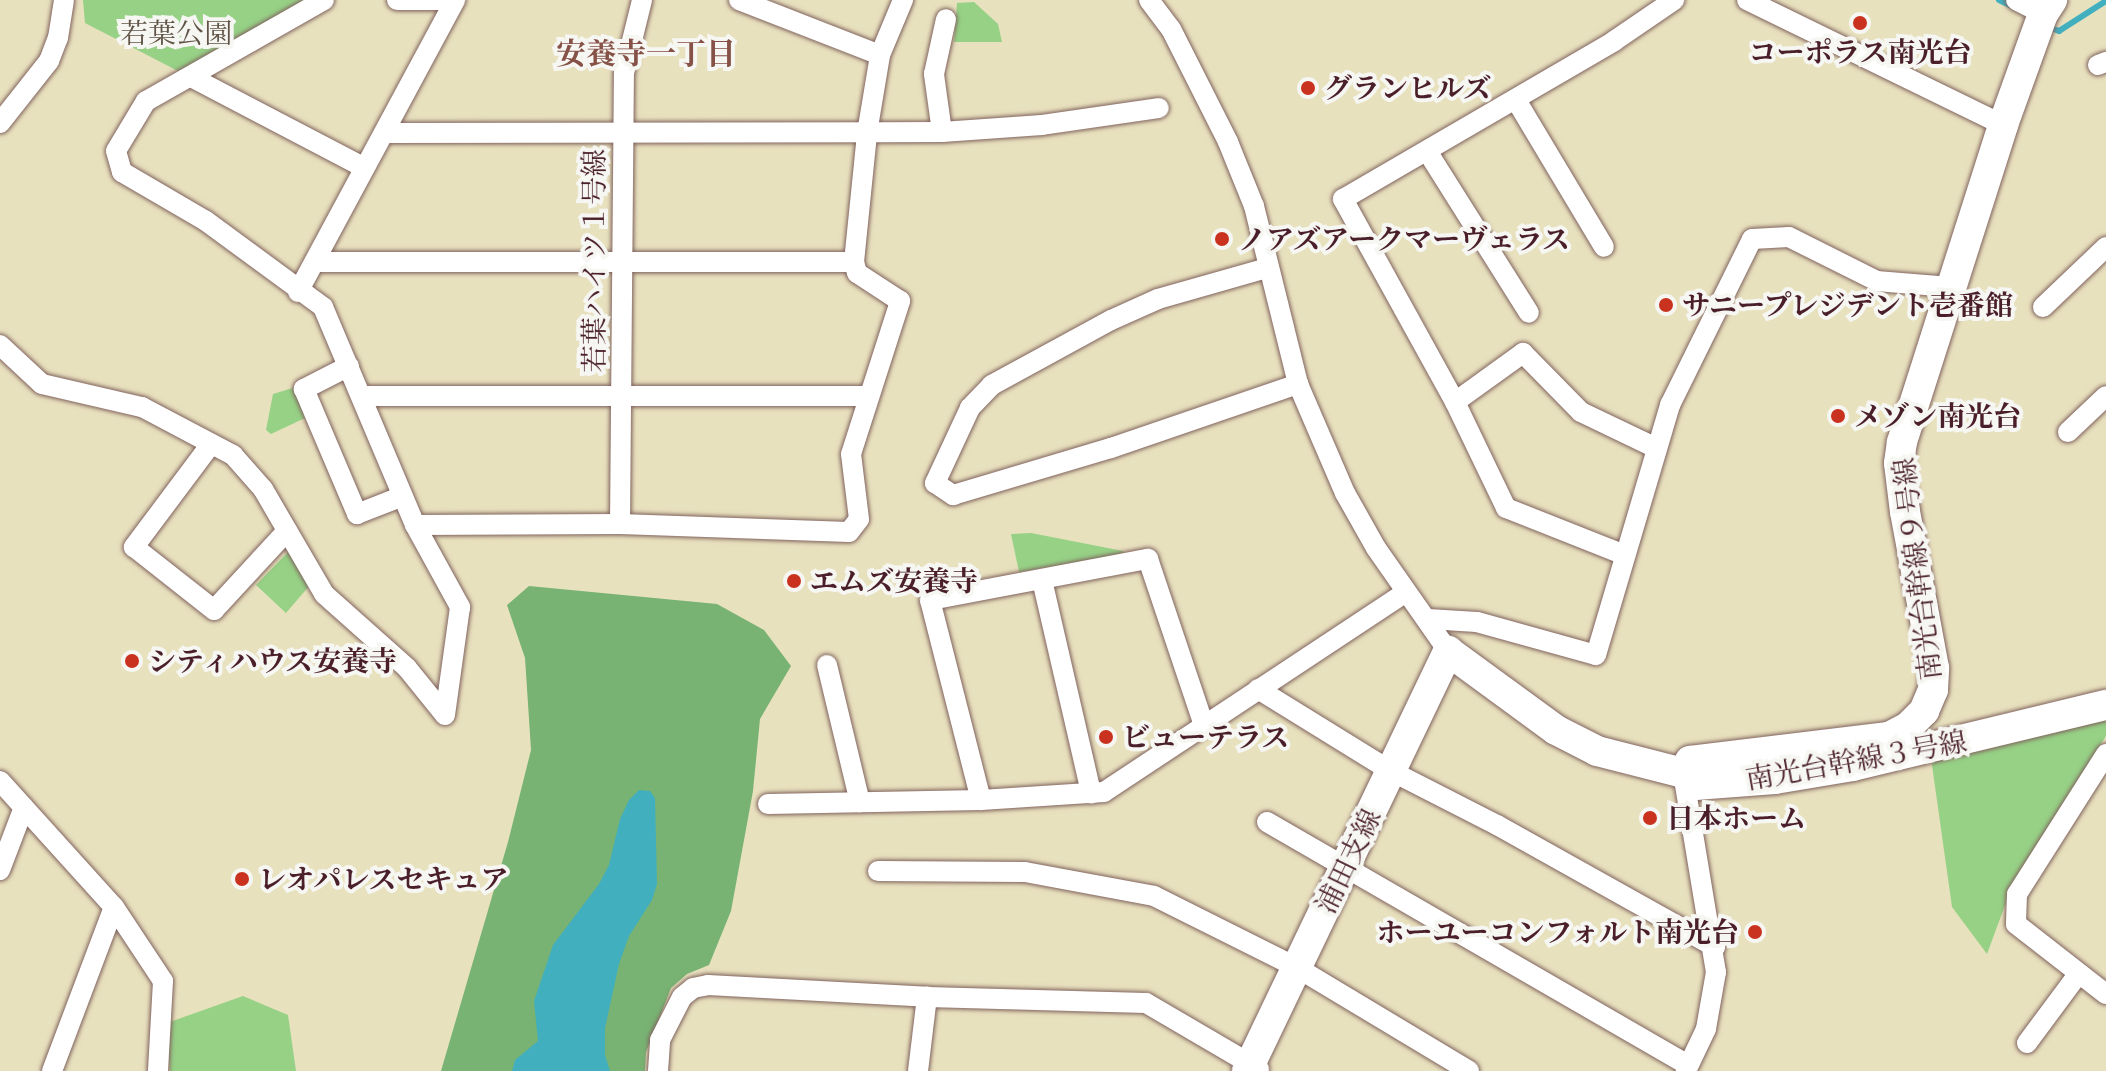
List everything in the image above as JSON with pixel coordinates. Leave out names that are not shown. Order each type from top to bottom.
[{"type":"street","points":[[0,123],[49,61],[58,38],[64,0]]},
{"type":"street","points":[[0,345],[42,384],[142,407],[233,455],[263,489],[324,594],[407,668],[445,715],[460,607],[415,525],[323,307],[298,292],[206,221],[122,172],[116,151],[146,101],[324,0]]},
{"type":"street","points":[[397,0],[443,0]]},
{"type":"street","points":[[298,292],[455,0]]},
{"type":"street","name":"若葉ハイツ１号線","points":[[620,524],[624,73],[642,0]]},
{"type":"street","points":[[739,0],[880,55]]},
{"type":"street","points":[[415,525],[620,524],[849,532],[859,519],[851,454],[900,301],[857,273],[854,262],[867,133],[880,55],[903,0]]},
{"type":"street","points":[[1149,0],[1171,29],[1228,142],[1254,206],[1298,384],[1345,493],[1405,593],[1428,619],[1448,651]]},
{"type":"street","points":[[1625,555],[1506,508],[1455,402],[1343,199],[1516,100],[1674,0]]},
{"type":"street","points":[[1747,0],[2003,125]]},
{"type":"street","points":[[2016,0],[2048,7]]},
{"type":"street","name":"南光台幹線９号線","points":[[1683,773],[1690,761],[1889,737],[1908,727],[1924,711],[1933,690],[1934,668],[1899,463],[1902,442],[2003,125],[2048,7]]},
{"type":"street","points":[[942,132],[934,74],[946,19]]},
{"type":"street","points":[[191,77],[365,168]]},
{"type":"street","points":[[1516,100],[1604,247]]},
{"type":"street","points":[[384,133],[623,130],[942,132],[1042,125],[1159,108]]},
{"type":"street","points":[[1427,151],[1529,313]]},
{"type":"street","points":[[1428,619],[1477,622],[1596,655],[1670,405],[1752,239],[1789,237],[1877,281],[1950,287]]},
{"type":"street","points":[[2043,307],[2106,247]]},
{"type":"street","points":[[315,262],[854,262]]},
{"type":"street","points":[[1267,268],[1158,299],[992,385],[970,408],[935,483],[953,495],[1111,448],[1298,384]]},
{"type":"street","points":[[1455,402],[1523,353],[1581,412],[1656,448]]},
{"type":"street","points":[[349,366],[304,389],[357,514],[403,496]]},
{"type":"street","points":[[362,396],[869,396]]},
{"type":"street","points":[[2068,432],[2106,396]]},
{"type":"street","points":[[211,444],[134,547],[214,610],[287,531]]},
{"type":"street","points":[[981,800],[930,600],[1148,559],[1204,725]]},
{"type":"street","points":[[1042,580],[1091,793]]},
{"type":"street","points":[[768,804],[981,800],[1104,792],[1405,593]]},
{"type":"street","name":"南光台幹線３号線","points":[[1448,651],[1556,730],[1597,751],[1683,773],[1695,785],[1775,779],[1853,766],[2106,705]]},
{"type":"street","name":"浦田支線","points":[[1253,1069],[1296,967],[1448,651]]},
{"type":"street","points":[[827,665],[860,802]]},
{"type":"street","points":[[1258,689],[1391,771],[1497,825],[1715,947]]},
{"type":"street","points":[[2104,989],[2016,924],[2017,894],[2106,754]]},
{"type":"street","points":[[1267,822],[1687,1068],[1706,1029],[1716,972],[1715,947],[1683,773]]},
{"type":"street","points":[[0,781],[114,907],[163,981],[158,1071]]},
{"type":"street","points":[[0,870],[24,807]]},
{"type":"street","points":[[878,871],[1025,872],[1154,896],[1296,967],[1469,1071]]},
{"type":"street","points":[[52,1071],[114,907]]},
{"type":"street","points":[[2027,1043],[2079,973]]},
{"type":"street","points":[[658,1071],[660,1040],[682,997],[693,988],[708,985],[927,997],[1146,1003],[1253,1069]]},
{"type":"street","points":[[918,1071],[927,997]]},
{"type":"green space","name":"若葉公園","points":[[83,0],[310,0],[178,71],[85,23]]},
{"type":"green space","points":[[974,2],[998,24],[1002,42],[954,42],[957,3]]},
{"type":"green space","points":[[296,387],[305,418],[271,434],[266,430],[273,394]]},
{"type":"green space","points":[[1031,533],[1123,551],[1124,554],[1019,572],[1011,534]]},
{"type":"green space","points":[[289,551],[310,585],[286,613],[256,585]]},
{"type":"green space","points":[[529,586],[717,604],[764,630],[791,666],[760,719],[753,791],[731,911],[709,965],[687,974],[671,988],[646,1052],[645,1071],[441,1071],[508,842],[531,750],[525,658],[507,605]]},
{"type":"green space","points":[[2106,717],[2106,736],[2011,889],[1987,954],[1952,907],[1931,758]]},
{"type":"green space","points":[[243,996],[288,1015],[296,1071],[170,1071],[167,1023]]},
{"type":"water","points":[[639,790],[650,791],[655,798],[657,884],[652,900],[629,936],[619,964],[605,1028],[605,1055],[610,1071],[512,1071],[515,1060],[538,1041],[534,1001],[553,945],[599,884],[609,865],[620,819],[629,800]]},
{"type":"waterway","points":[[1999,0],[2014,7]]},
{"type":"waterway","points":[[2047,27],[2059,31],[2106,1]]},
{"type":"place","name":"コーポラス南光台","points":[[1860,23]]},
{"type":"place","name":"グランヒルズ","points":[[1308,88]]},
{"type":"place","name":"ノアズアークマーヴェラス","points":[[1222,239]]},
{"type":"place","name":"サニープレジデント壱番館","points":[[1666,305]]},
{"type":"place","name":"メゾン南光台","points":[[1838,416]]},
{"type":"place","name":"エムズ安養寺","points":[[794,581]]},
{"type":"place","name":"シティハウス安養寺","points":[[132,661]]},
{"type":"place","name":"ビューテラス","points":[[1106,737]]},
{"type":"place","name":"日本ホーム","points":[[1650,818]]},
{"type":"place","name":"レオパレスセキュア","points":[[242,879]]},
{"type":"place","name":"ホーユーコンフォルト南光台","points":[[1755,932]]},
{"type":"district","name":"安養寺一丁目","points":[[646,54]]}]
